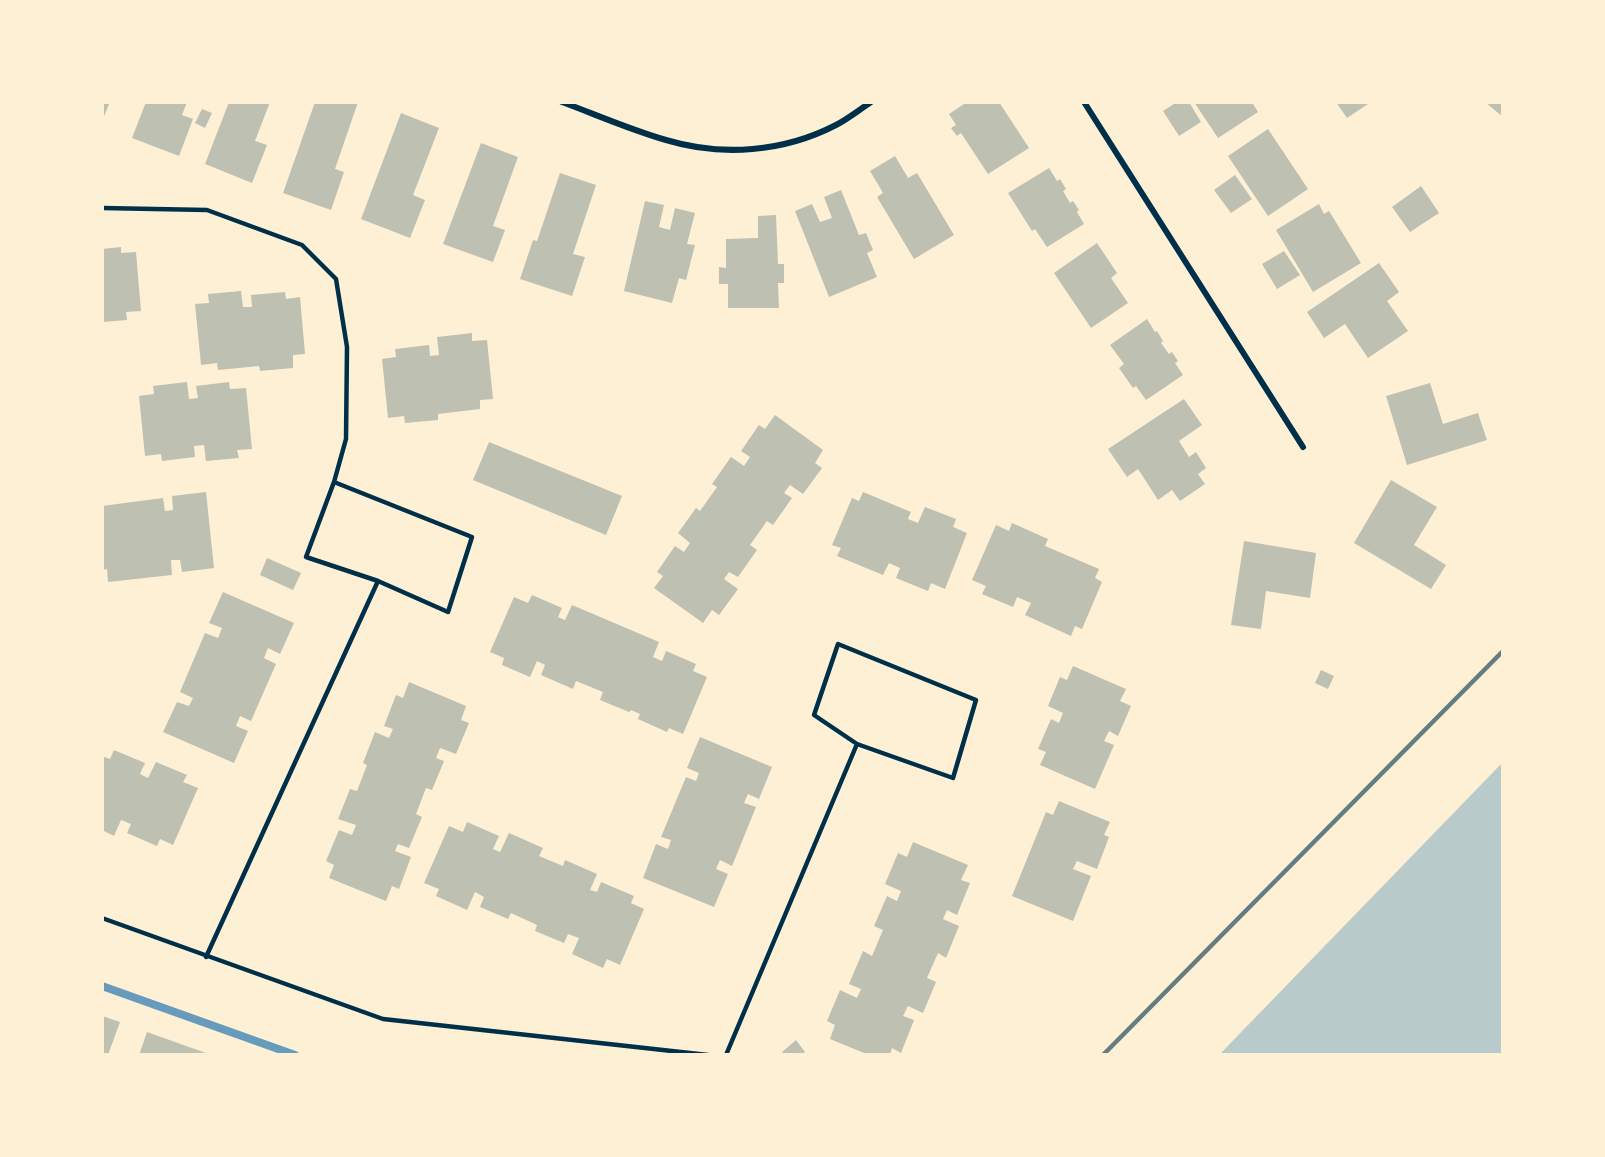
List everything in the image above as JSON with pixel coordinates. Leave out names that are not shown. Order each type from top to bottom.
[{"type":"street","points":[[562,102],[667,141],[714,150],[756,150],[797,141],[837,124],[871,102]]},
{"type":"street","points":[[1084,102],[1303,447]]},
{"type":"lane","points":[[102,208],[207,210],[302,245],[336,279],[347,347],[346,440],[334,482],[306,557],[378,581],[448,612],[472,537],[334,482]]},
{"type":"lane","points":[[206,957],[378,581]]},
{"type":"lane","points":[[838,644],[976,700],[952,777],[857,744],[814,715],[838,644]]},
{"type":"lane","points":[[726,1055],[857,744]]},
{"type":"lane","points":[[102,918],[383,1019],[708,1055]]},
{"type":"shaded area","points":[[1503,762],[1503,1055],[1219,1055]]},
{"type":"building","points":[[102,102],[110,102],[102,121]]},
{"type":"building","points":[[146,102],[187,102],[182,115],[193,119],[179,156],[132,138]]},
{"type":"building","points":[[229,102],[270,102],[255,141],[267,145],[252,183],[205,164]]},
{"type":"building","points":[[315,102],[358,102],[335,169],[344,172],[331,210],[283,193]]},
{"type":"building","points":[[967,102],[999,102],[1029,148],[988,174],[961,133],[957,136],[951,128],[956,125],[949,114]]},
{"type":"building","points":[[1177,102],[1189,102],[1201,122],[1179,136],[1163,111]]},
{"type":"building","points":[[1194,102],[1252,102],[1258,112],[1218,138]]},
{"type":"building","points":[[1336,102],[1371,102],[1347,118]]},
{"type":"building","points":[[1485,102],[1503,102],[1503,117]]},
{"type":"building","points":[[202,109],[212,113],[205,128],[195,123]]},
{"type":"building","points":[[401,113],[439,128],[413,195],[425,200],[410,238],[361,219]]},
{"type":"building","points":[[1268,129],[1308,189],[1268,216],[1228,156]]},
{"type":"building","points":[[481,143],[518,157],[493,226],[505,230],[493,262],[443,244]]},
{"type":"building","points":[[895,156],[908,178],[917,173],[954,235],[914,259],[877,197],[883,193],[870,171]]},
{"type":"building","points":[[1049,168],[1057,181],[1060,179],[1066,189],[1063,191],[1070,203],[1073,201],[1079,210],[1077,212],[1084,224],[1047,247],[1035,229],[1032,231],[1008,193]]},
{"type":"building","points":[[560,173],[596,185],[573,254],[585,257],[572,296],[520,279],[533,240],[537,241]]},
{"type":"building","points":[[1235,175],[1252,199],[1231,213],[1214,190]]},
{"type":"building","points":[[1421,186],[1439,213],[1410,232],[1392,207]]},
{"type":"building","points":[[841,190],[859,235],[866,233],[873,250],[867,253],[877,277],[829,297],[795,211],[812,204],[820,222],[832,218],[824,197]]},
{"type":"building","points":[[645,201],[664,205],[659,227],[670,230],[675,208],[695,213],[687,244],[695,245],[686,280],[679,278],[672,303],[624,291]]},
{"type":"building","points":[[1319,204],[1324,214],[1329,211],[1361,263],[1313,292],[1276,230]]},
{"type":"building","points":[[776,215],[778,264],[784,264],[784,283],[778,283],[779,308],[728,308],[728,284],[719,284],[719,267],[726,268],[726,239],[758,238],[758,216]]},
{"type":"building","points":[[1097,243],[1117,273],[1111,278],[1128,303],[1091,328],[1054,273]]},
{"type":"building","points":[[121,247],[121,253],[136,252],[141,311],[126,312],[127,320],[102,322],[102,249]]},
{"type":"building","points":[[1284,251],[1300,275],[1277,289],[1262,264]]},
{"type":"building","points":[[1379,263],[1399,292],[1387,301],[1408,331],[1368,358],[1345,324],[1324,338],[1307,312]]},
{"type":"building","points":[[241,291],[243,307],[252,307],[251,295],[285,292],[286,299],[300,297],[305,354],[293,355],[293,368],[260,371],[259,366],[218,370],[217,363],[201,365],[195,304],[209,303],[208,294]]},
{"type":"building","points":[[1147,319],[1155,332],[1157,331],[1163,341],[1161,343],[1169,354],[1172,352],[1178,361],[1175,363],[1183,375],[1146,400],[1136,386],[1133,388],[1119,368],[1124,364],[1110,345]]},
{"type":"building","points":[[472,333],[472,341],[487,340],[493,399],[480,400],[480,409],[438,414],[438,420],[405,423],[404,416],[388,418],[382,359],[396,357],[395,349],[429,345],[430,356],[439,355],[437,337]]},
{"type":"building","points":[[187,382],[189,399],[198,398],[196,386],[229,382],[230,389],[246,388],[252,449],[237,450],[239,458],[206,461],[204,445],[194,446],[195,457],[162,461],[161,454],[145,456],[139,396],[154,394],[153,386]]},
{"type":"building","points":[[1430,383],[1443,424],[1478,413],[1487,440],[1407,465],[1386,396]]},
{"type":"building","points":[[1184,399],[1202,425],[1179,441],[1189,457],[1196,452],[1206,468],[1198,474],[1205,484],[1180,501],[1172,490],[1158,500],[1138,469],[1127,477],[1108,449]]},
{"type":"building","points":[[775,415],[823,450],[815,463],[822,468],[803,494],[790,485],[784,493],[792,498],[773,525],[767,521],[750,545],[757,550],[738,577],[729,572],[724,579],[738,589],[719,615],[712,610],[703,623],[654,588],[663,576],[657,572],[675,546],[684,552],[690,543],[678,533],[696,508],[700,511],[717,487],[712,484],[731,457],[744,466],[750,457],[741,451],[759,425],[765,429]]},
{"type":"building","points":[[489,442],[622,496],[606,535],[473,480]]},
{"type":"building","points":[[1391,480],[1437,507],[1414,545],[1446,565],[1431,589],[1354,543]]},
{"type":"building","points":[[206,492],[214,568],[182,572],[180,560],[171,560],[172,575],[108,582],[107,569],[102,570],[102,506],[163,498],[165,511],[173,510],[172,496]]},
{"type":"building","points":[[863,492],[911,512],[908,519],[918,523],[925,507],[956,519],[953,527],[967,533],[945,589],[931,583],[928,591],[896,578],[900,568],[889,563],[883,575],[837,556],[841,548],[832,545],[852,498],[859,501]]},
{"type":"building","points":[[1012,523],[1048,539],[1045,546],[1099,569],[1095,578],[1102,582],[1082,629],[1075,626],[1071,636],[1025,615],[1031,603],[1017,597],[1013,607],[982,594],[986,586],[972,580],[996,525],[1009,531]]},
{"type":"building","points":[[1244,541],[1316,553],[1310,598],[1266,591],[1261,629],[1231,625]]},
{"type":"building","points":[[267,558],[301,573],[293,590],[260,575]]},
{"type":"building","points":[[223,592],[294,623],[280,654],[268,648],[264,658],[276,664],[251,721],[240,716],[236,726],[248,731],[234,763],[163,732],[177,702],[189,706],[193,698],[180,692],[205,633],[218,638],[222,628],[209,623]]},
{"type":"building","points":[[532,595],[562,608],[558,617],[565,620],[572,605],[659,642],[653,657],[662,661],[666,651],[696,664],[693,671],[707,677],[683,734],[669,728],[667,732],[638,719],[640,714],[600,700],[603,692],[576,681],[573,689],[541,675],[545,665],[537,661],[530,677],[502,665],[504,658],[490,652],[514,597],[528,603]]},
{"type":"building","points":[[1073,666],[1126,689],[1120,701],[1131,706],[1118,736],[1109,731],[1104,741],[1114,745],[1095,789],[1040,765],[1046,752],[1038,749],[1051,719],[1059,723],[1063,713],[1048,706],[1060,677],[1067,680]]},
{"type":"building","points":[[1321,670],[1334,676],[1328,689],[1315,683]]},
{"type":"building","points":[[409,682],[466,706],[461,720],[469,723],[456,754],[440,748],[436,758],[444,761],[432,790],[426,788],[416,814],[422,817],[409,848],[398,844],[395,851],[411,857],[399,889],[392,886],[386,901],[329,878],[334,865],[326,861],[339,830],[352,835],[356,825],[338,819],[350,789],[357,791],[367,765],[363,763],[375,732],[389,738],[393,729],[384,726],[396,695],[403,698]]},
{"type":"building","points":[[700,737],[772,767],[759,799],[748,794],[744,803],[756,807],[732,866],[720,860],[716,869],[728,874],[714,907],[643,878],[656,844],[668,849],[671,840],[661,837],[686,777],[696,781],[699,773],[687,768]]},
{"type":"building","points":[[114,750],[145,763],[140,774],[148,778],[156,762],[187,775],[183,782],[198,788],[173,845],[160,839],[157,846],[127,833],[131,824],[121,820],[114,836],[102,830],[102,756],[110,759]]},
{"type":"building","points":[[1059,801],[1110,822],[1104,835],[1109,837],[1097,869],[1077,861],[1073,869],[1091,876],[1073,921],[1012,896],[1046,812],[1053,815]]},
{"type":"building","points":[[467,822],[499,836],[493,849],[500,852],[509,833],[543,848],[539,856],[563,866],[565,860],[597,874],[590,890],[597,892],[601,882],[634,896],[631,903],[644,909],[620,965],[607,959],[603,968],[572,954],[579,938],[568,934],[564,943],[535,931],[537,925],[511,913],[508,919],[480,907],[484,897],[475,892],[467,910],[436,896],[439,889],[424,883],[449,826],[463,832]]},
{"type":"building","points":[[913,842],[968,865],[961,880],[970,883],[957,915],[947,910],[943,919],[959,926],[946,958],[938,953],[927,978],[936,982],[923,1013],[908,1006],[903,1016],[914,1020],[901,1053],[892,1048],[890,1055],[869,1055],[830,1039],[835,1025],[827,1021],[840,990],[857,998],[861,989],[849,984],[863,951],[872,956],[883,930],[874,926],[887,896],[897,901],[901,891],[885,884],[898,853],[907,857]]},
{"type":"building","points":[[102,1016],[120,1022],[108,1055],[102,1055]]},
{"type":"building","points":[[147,1032],[206,1053],[205,1055],[139,1055]]},
{"type":"building","points":[[796,1040],[805,1052],[801,1055],[785,1055],[782,1052]]},
{"type":"waterway","points":[[102,986],[295,1055]]},
{"type":"railway","points":[[1103,1055],[1503,651]]}]
